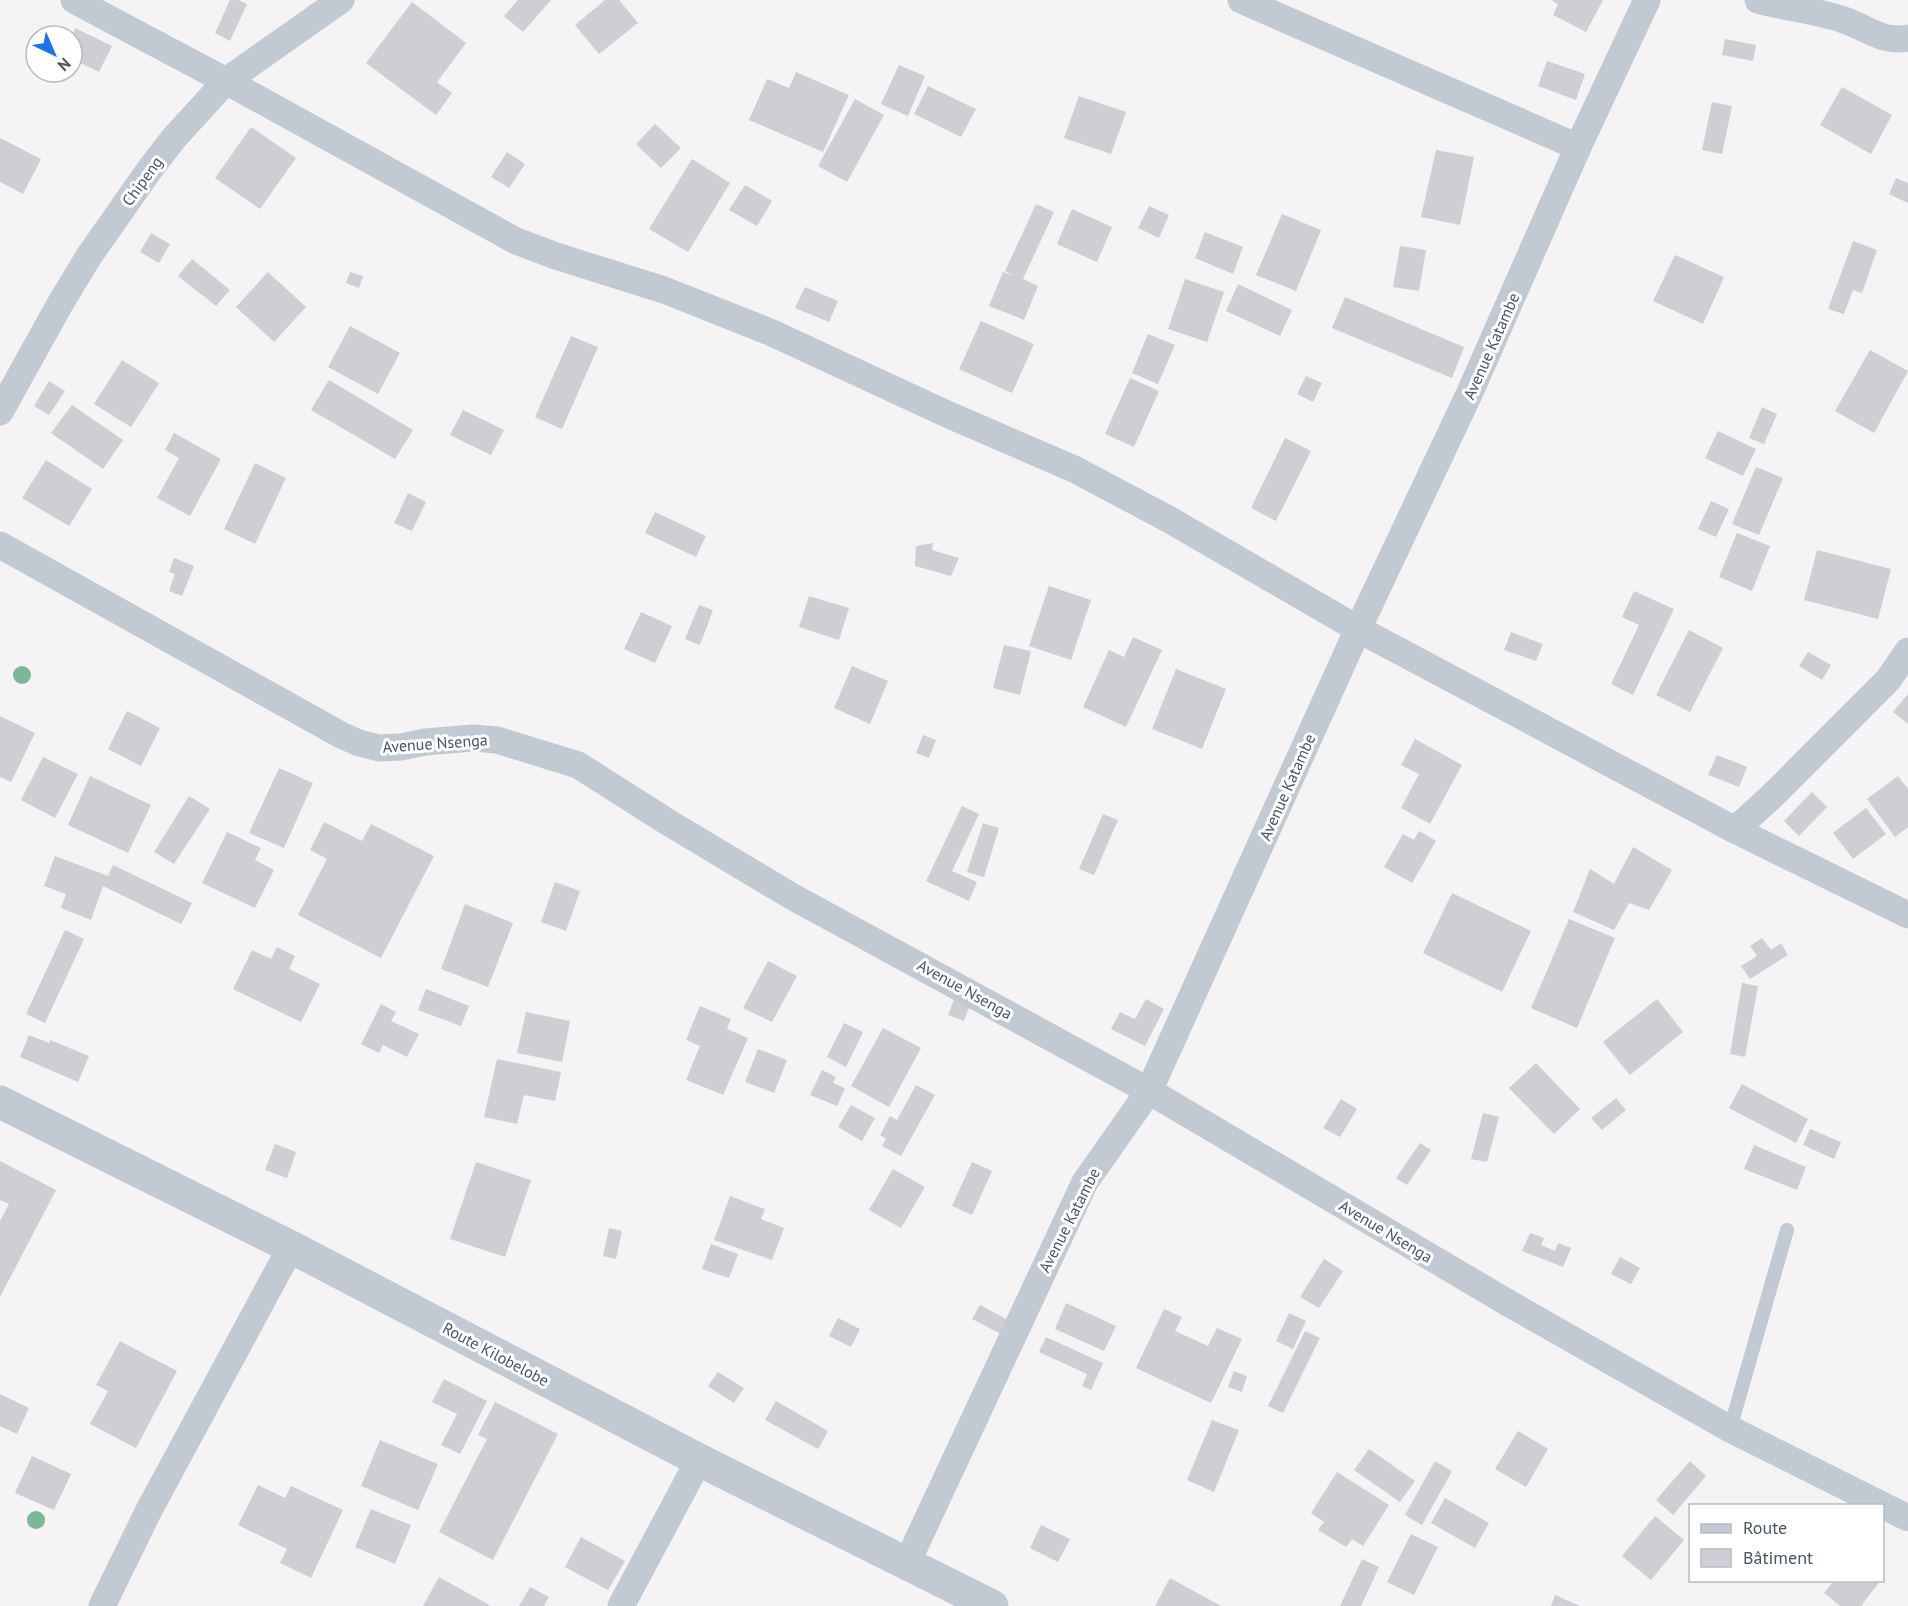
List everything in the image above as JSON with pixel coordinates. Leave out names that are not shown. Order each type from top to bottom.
[{"type":"street","points":[[74,0],[516,241],[664,290],[770,332],[949,415],[1074,469],[1170,520],[1358,629],[1735,830],[1908,915]]},
{"type":"street","name":"Chipeng","points":[[0,412],[89,256],[174,138],[226,81],[341,0]]},
{"type":"street","points":[[1241,0],[1578,147]]},
{"type":"street","name":"Avenue Katambe","points":[[907,1563],[1085,1182],[1149,1091],[1358,629],[1472,390],[1578,147],[1647,0]]},
{"type":"street","points":[[1758,0],[1844,20],[1875,35],[1898,40],[1908,39]]},
{"type":"street","name":"Avenue Nsenga","points":[[0,545],[359,743],[379,748],[473,738],[497,740],[578,765],[793,897],[1149,1091],[1500,1298],[1730,1430],[1880,1504]]},
{"type":"street","points":[[1735,830],[1888,680],[1908,651]]},
{"type":"street","name":"Route Kilobelobe","points":[[0,1102],[291,1247],[699,1460],[992,1606]]},
{"type":"street","points":[[102,1606],[149,1510],[291,1247]]},
{"type":"street","points":[[621,1606],[699,1460]]},
{"type":"street","name":"Avenue Nsenga","points":[[1884,1506],[1908,1518]]},
{"type":"lane","points":[[1730,1430],[1787,1230]]},
{"type":"building","points":[[230,0],[238,0],[247,4],[230,41],[215,33]]},
{"type":"building","points":[[518,0],[551,0],[523,32],[504,16]]},
{"type":"building","points":[[605,0],[619,0],[638,23],[599,54],[575,25]]},
{"type":"building","points":[[1551,0],[1603,0],[1586,32],[1553,15],[1558,4]]},
{"type":"building","points":[[412,2],[466,43],[437,82],[452,93],[436,115],[366,63]]},
{"type":"building","points":[[84,32],[112,46],[99,72],[84,65]]},
{"type":"building","points":[[1725,39],[1756,45],[1753,61],[1722,55]]},
{"type":"building","points":[[1547,61],[1585,74],[1576,100],[1538,86]]},
{"type":"building","points":[[899,65],[925,76],[908,116],[881,104]]},
{"type":"building","points":[[796,72],[849,95],[823,152],[749,120],[767,79],[789,88]]},
{"type":"building","points":[[928,86],[976,109],[961,137],[914,114]]},
{"type":"building","points":[[1842,87],[1892,115],[1871,154],[1820,125]]},
{"type":"building","points":[[1079,96],[1126,112],[1111,154],[1064,138]]},
{"type":"building","points":[[855,99],[884,115],[847,182],[818,166]]},
{"type":"building","points":[[1712,102],[1732,106],[1722,154],[1702,150]]},
{"type":"building","points":[[655,124],[681,148],[661,168],[636,144]]},
{"type":"building","points":[[251,127],[296,158],[260,209],[215,178]]},
{"type":"building","points":[[0,138],[41,159],[23,194],[0,182]]},
{"type":"building","points":[[1436,150],[1474,157],[1460,225],[1421,217]]},
{"type":"building","points":[[507,152],[525,164],[509,188],[491,177]]},
{"type":"building","points":[[692,159],[730,183],[688,252],[649,229]]},
{"type":"building","points":[[1896,178],[1908,183],[1908,203],[1889,194]]},
{"type":"building","points":[[745,185],[772,201],[757,226],[729,210]]},
{"type":"building","points":[[1036,204],[1054,212],[1023,279],[1038,286],[1024,320],[989,306],[1003,272],[1014,276],[1005,271]]},
{"type":"building","points":[[1149,206],[1169,215],[1159,238],[1138,228]]},
{"type":"building","points":[[1072,209],[1112,227],[1097,262],[1057,244]]},
{"type":"building","points":[[1282,214],[1321,230],[1296,291],[1256,275]]},
{"type":"building","points":[[1205,232],[1243,247],[1233,274],[1195,258]]},
{"type":"building","points":[[151,233],[170,244],[159,263],[140,252]]},
{"type":"building","points":[[1853,241],[1877,250],[1862,293],[1853,290],[1844,314],[1828,309]]},
{"type":"building","points":[[1400,246],[1426,250],[1419,291],[1393,287]]},
{"type":"building","points":[[1675,255],[1724,277],[1703,324],[1653,301]]},
{"type":"building","points":[[192,259],[230,290],[216,306],[178,276]]},
{"type":"building","points":[[268,272],[306,307],[274,342],[236,307]]},
{"type":"building","points":[[350,272],[363,276],[359,288],[346,283]]},
{"type":"building","points":[[1185,279],[1224,292],[1207,342],[1168,329]]},
{"type":"building","points":[[1238,284],[1292,310],[1280,336],[1226,311]]},
{"type":"building","points":[[805,287],[838,301],[829,322],[795,308]]},
{"type":"building","points":[[1345,297],[1464,347],[1452,378],[1332,328]]},
{"type":"building","points":[[981,321],[1034,344],[1012,393],[959,369]]},
{"type":"building","points":[[350,326],[400,353],[378,394],[328,367]]},
{"type":"building","points":[[1148,334],[1175,345],[1158,384],[1132,373]]},
{"type":"building","points":[[571,336],[598,347],[562,429],[535,417]]},
{"type":"building","points":[[1870,350],[1908,371],[1874,433],[1835,411]]},
{"type":"building","points":[[122,360],[159,383],[131,427],[94,404]]},
{"type":"building","points":[[1306,376],[1322,383],[1313,402],[1297,394]]},
{"type":"building","points":[[1130,378],[1159,391],[1134,447],[1105,434]]},
{"type":"building","points":[[329,380],[413,430],[395,459],[311,410]]},
{"type":"building","points":[[49,381],[65,391],[49,415],[34,406]]},
{"type":"building","points":[[72,405],[123,440],[103,469],[51,433]]},
{"type":"building","points":[[1762,407],[1777,414],[1764,444],[1749,438]]},
{"type":"building","points":[[463,410],[504,430],[491,455],[450,435]]},
{"type":"building","points":[[1718,431],[1756,449],[1743,476],[1705,458]]},
{"type":"building","points":[[174,433],[221,459],[190,516],[157,498],[179,458],[165,450]]},
{"type":"building","points":[[1285,438],[1311,451],[1276,521],[1251,508]]},
{"type":"building","points":[[46,460],[92,489],[69,526],[22,498]]},
{"type":"building","points":[[255,463],[286,478],[255,544],[224,529]]},
{"type":"building","points":[[1756,467],[1783,478],[1759,535],[1732,524]]},
{"type":"building","points":[[408,493],[426,502],[412,531],[394,523]]},
{"type":"building","points":[[1711,501],[1729,509],[1716,537],[1698,529]]},
{"type":"building","points":[[655,512],[706,536],[696,557],[645,533]]},
{"type":"building","points":[[1737,533],[1770,546],[1752,591],[1719,577]]},
{"type":"building","points":[[933,543],[932,550],[959,558],[951,576],[915,566],[916,546]]},
{"type":"building","points":[[1817,550],[1891,569],[1878,619],[1804,600]]},
{"type":"building","points":[[174,558],[194,566],[182,596],[169,591],[175,574],[169,572]]},
{"type":"building","points":[[1049,586],[1091,600],[1071,660],[1029,646]]},
{"type":"building","points":[[1634,591],[1674,609],[1633,695],[1611,684],[1639,625],[1622,617]]},
{"type":"building","points":[[809,596],[849,608],[839,640],[799,627]]},
{"type":"building","points":[[699,605],[713,610],[700,645],[685,639]]},
{"type":"building","points":[[641,612],[672,626],[655,663],[624,649]]},
{"type":"building","points":[[1689,630],[1723,648],[1690,712],[1656,695]]},
{"type":"building","points":[[1511,632],[1543,644],[1536,661],[1504,650]]},
{"type":"building","points":[[1133,637],[1162,650],[1126,727],[1083,707],[1109,650],[1124,657]]},
{"type":"building","points":[[1004,645],[1031,651],[1020,695],[993,688]]},
{"type":"building","points":[[1808,652],[1831,665],[1822,680],[1799,666]]},
{"type":"building","points":[[852,666],[888,681],[870,724],[834,708]]},
{"type":"building","points":[[1176,669],[1226,689],[1202,749],[1152,729]]},
{"type":"building","points":[[1908,694],[1908,724],[1893,712]]},
{"type":"building","points":[[127,711],[160,728],[141,766],[108,749]]},
{"type":"building","points":[[0,716],[35,733],[11,782],[0,777]]},
{"type":"building","points":[[923,735],[936,740],[929,758],[916,753]]},
{"type":"building","points":[[1415,739],[1462,765],[1430,824],[1401,808],[1419,774],[1401,765]]},
{"type":"building","points":[[1717,755],[1747,767],[1739,787],[1708,775]]},
{"type":"building","points":[[43,757],[78,774],[55,818],[21,800]]},
{"type":"building","points":[[279,768],[313,783],[284,848],[249,833]]},
{"type":"building","points":[[90,776],[151,805],[128,853],[68,825]]},
{"type":"building","points":[[1898,776],[1908,789],[1908,827],[1895,837],[1867,799]]},
{"type":"building","points":[[1812,792],[1827,807],[1799,836],[1784,821]]},
{"type":"building","points":[[189,796],[210,809],[174,864],[154,852]]},
{"type":"building","points":[[962,806],[979,814],[952,871],[977,882],[969,901],[926,881]]},
{"type":"building","points":[[1866,808],[1886,834],[1853,859],[1833,833]]},
{"type":"building","points":[[1103,814],[1118,820],[1094,875],[1079,869]]},
{"type":"building","points":[[324,822],[362,841],[371,824],[434,856],[381,958],[298,915],[327,859],[310,850]]},
{"type":"building","points":[[983,823],[999,828],[984,877],[967,872]]},
{"type":"building","points":[[1419,831],[1436,841],[1412,883],[1384,867],[1403,834],[1414,840]]},
{"type":"building","points":[[227,832],[261,848],[255,860],[274,870],[255,908],[202,883]]},
{"type":"building","points":[[1633,847],[1672,870],[1649,910],[1629,903],[1614,930],[1573,912],[1590,869],[1614,884]]},
{"type":"building","points":[[55,856],[108,876],[113,865],[192,903],[181,924],[103,886],[91,920],[61,908],[66,894],[44,886]]},
{"type":"building","points":[[555,882],[580,891],[566,931],[541,922]]},
{"type":"building","points":[[1452,893],[1531,931],[1502,992],[1423,953]]},
{"type":"building","points":[[465,904],[513,923],[488,987],[441,969]]},
{"type":"building","points":[[1569,919],[1615,938],[1577,1028],[1531,1008]]},
{"type":"building","points":[[65,930],[84,939],[45,1023],[26,1014]]},
{"type":"building","points":[[1762,938],[1771,950],[1781,943],[1788,955],[1750,979],[1741,966],[1757,956],[1750,946]]},
{"type":"building","points":[[277,947],[295,956],[289,969],[320,984],[301,1022],[233,989],[252,950],[271,959]]},
{"type":"building","points":[[768,961],[797,976],[772,1022],[743,1008]]},
{"type":"building","points":[[1742,983],[1758,986],[1745,1057],[1730,1054]]},
{"type":"building","points":[[426,989],[469,1006],[461,1026],[418,1010]]},
{"type":"building","points":[[956,994],[972,1000],[964,1021],[948,1015]]},
{"type":"building","points":[[1146,999],[1164,1009],[1145,1046],[1111,1029],[1120,1012],[1135,1019]]},
{"type":"building","points":[[1657,999],[1683,1032],[1630,1075],[1603,1042]]},
{"type":"building","points":[[381,1004],[396,1012],[391,1021],[419,1034],[407,1057],[383,1045],[379,1053],[361,1044]]},
{"type":"building","points":[[700,1006],[731,1019],[727,1029],[748,1038],[723,1095],[686,1080],[700,1046],[686,1040]]},
{"type":"building","points":[[526,1012],[570,1021],[562,1062],[517,1053]]},
{"type":"building","points":[[844,1023],[863,1032],[846,1067],[827,1057]]},
{"type":"building","points":[[883,1028],[921,1048],[889,1107],[851,1086]]},
{"type":"building","points":[[29,1035],[49,1043],[50,1040],[89,1056],[78,1082],[20,1057]]},
{"type":"building","points":[[758,1049],[787,1060],[774,1093],[745,1082]]},
{"type":"building","points":[[497,1059],[561,1072],[555,1101],[524,1095],[517,1124],[484,1117]]},
{"type":"building","points":[[1536,1063],[1580,1109],[1554,1134],[1509,1088]]},
{"type":"building","points":[[822,1070],[836,1077],[833,1083],[845,1088],[837,1106],[810,1095]]},
{"type":"building","points":[[1742,1084],[1808,1119],[1796,1143],[1729,1108]]},
{"type":"building","points":[[916,1085],[935,1095],[901,1156],[882,1146],[886,1139],[880,1135],[890,1116],[897,1120]]},
{"type":"building","points":[[1616,1098],[1626,1110],[1602,1130],[1591,1118]]},
{"type":"building","points":[[1341,1099],[1357,1109],[1340,1137],[1323,1128]]},
{"type":"building","points":[[851,1105],[875,1118],[862,1141],[838,1127]]},
{"type":"building","points":[[1483,1113],[1499,1117],[1487,1162],[1471,1159]]},
{"type":"building","points":[[1810,1129],[1841,1142],[1834,1159],[1803,1145]]},
{"type":"building","points":[[1420,1143],[1431,1150],[1407,1185],[1396,1178]]},
{"type":"building","points":[[275,1144],[296,1152],[287,1178],[265,1170]]},
{"type":"building","points":[[1754,1145],[1806,1167],[1797,1190],[1744,1169]]},
{"type":"building","points":[[0,1161],[56,1190],[0,1297],[0,1221],[9,1204],[0,1200]]},
{"type":"building","points":[[476,1162],[531,1180],[505,1257],[450,1239]]},
{"type":"building","points":[[972,1162],[992,1171],[972,1215],[952,1206]]},
{"type":"building","points":[[893,1169],[925,1187],[901,1228],[869,1210]]},
{"type":"building","points":[[730,1196],[765,1209],[761,1219],[784,1228],[772,1260],[714,1240]]},
{"type":"building","points":[[609,1228],[622,1231],[616,1259],[603,1256]]},
{"type":"building","points":[[1530,1233],[1544,1238],[1541,1245],[1555,1251],[1558,1243],[1571,1248],[1563,1267],[1522,1251]]},
{"type":"building","points":[[711,1244],[738,1254],[729,1278],[702,1269]]},
{"type":"building","points":[[1620,1257],[1640,1268],[1631,1284],[1611,1274]]},
{"type":"building","points":[[1324,1259],[1343,1271],[1319,1308],[1300,1297]]},
{"type":"building","points":[[1066,1303],[1116,1326],[1104,1351],[1055,1329]]},
{"type":"building","points":[[980,1305],[1010,1321],[1003,1335],[972,1319]]},
{"type":"building","points":[[1164,1309],[1182,1317],[1175,1331],[1208,1346],[1217,1328],[1242,1339],[1211,1403],[1136,1368]]},
{"type":"building","points":[[1289,1313],[1306,1321],[1293,1349],[1276,1341]]},
{"type":"building","points":[[838,1318],[860,1329],[851,1347],[829,1336]]},
{"type":"building","points":[[1305,1331],[1320,1338],[1283,1413],[1268,1406]]},
{"type":"building","points":[[1046,1337],[1103,1363],[1091,1390],[1082,1386],[1087,1374],[1039,1352]]},
{"type":"building","points":[[120,1341],[177,1371],[136,1448],[90,1424],[108,1391],[96,1385]]},
{"type":"building","points":[[1234,1371],[1247,1376],[1242,1392],[1228,1387]]},
{"type":"building","points":[[718,1372],[744,1388],[734,1403],[708,1386]]},
{"type":"building","points":[[444,1379],[487,1401],[460,1454],[441,1445],[457,1414],[432,1402]]},
{"type":"building","points":[[0,1394],[29,1408],[17,1434],[0,1426]]},
{"type":"building","points":[[776,1401],[828,1431],[818,1449],[765,1420]]},
{"type":"building","points":[[495,1402],[558,1434],[493,1560],[439,1532],[487,1439],[478,1435]]},
{"type":"building","points":[[1212,1420],[1239,1430],[1214,1492],[1187,1480]]},
{"type":"building","points":[[1518,1431],[1548,1449],[1526,1487],[1495,1469]]},
{"type":"building","points":[[380,1440],[438,1464],[418,1510],[361,1486]]},
{"type":"building","points":[[1369,1449],[1415,1481],[1400,1502],[1354,1470]]},
{"type":"building","points":[[32,1456],[71,1474],[54,1510],[15,1493]]},
{"type":"building","points":[[1435,1461],[1452,1471],[1422,1525],[1405,1515]]},
{"type":"building","points":[[1690,1461],[1706,1476],[1673,1515],[1656,1500]]},
{"type":"building","points":[[1337,1472],[1389,1505],[1363,1546],[1352,1539],[1346,1547],[1318,1530],[1324,1522],[1311,1513]]},
{"type":"building","points":[[258,1485],[285,1498],[291,1486],[343,1510],[311,1578],[280,1563],[287,1549],[238,1525]]},
{"type":"building","points":[[1445,1498],[1489,1523],[1475,1548],[1431,1523]]},
{"type":"building","points":[[371,1509],[411,1525],[395,1564],[355,1547]]},
{"type":"building","points":[[1655,1516],[1684,1540],[1651,1580],[1622,1556]]},
{"type":"building","points":[[1041,1525],[1070,1539],[1058,1562],[1030,1548]]},
{"type":"building","points":[[1411,1534],[1438,1547],[1414,1595],[1387,1582]]},
{"type":"building","points":[[581,1537],[625,1561],[608,1590],[565,1567]]},
{"type":"building","points":[[1362,1559],[1379,1567],[1361,1606],[1340,1606]]},
{"type":"building","points":[[439,1577],[491,1606],[423,1606]]},
{"type":"building","points":[[1170,1578],[1221,1606],[1155,1606]]},
{"type":"building","points":[[1832,1582],[1879,1582],[1861,1606],[1840,1606],[1824,1593]]},
{"type":"building","points":[[530,1587],[549,1597],[544,1606],[519,1606]]},
{"type":"building","points":[[1555,1595],[1580,1606],[1551,1606]]}]
